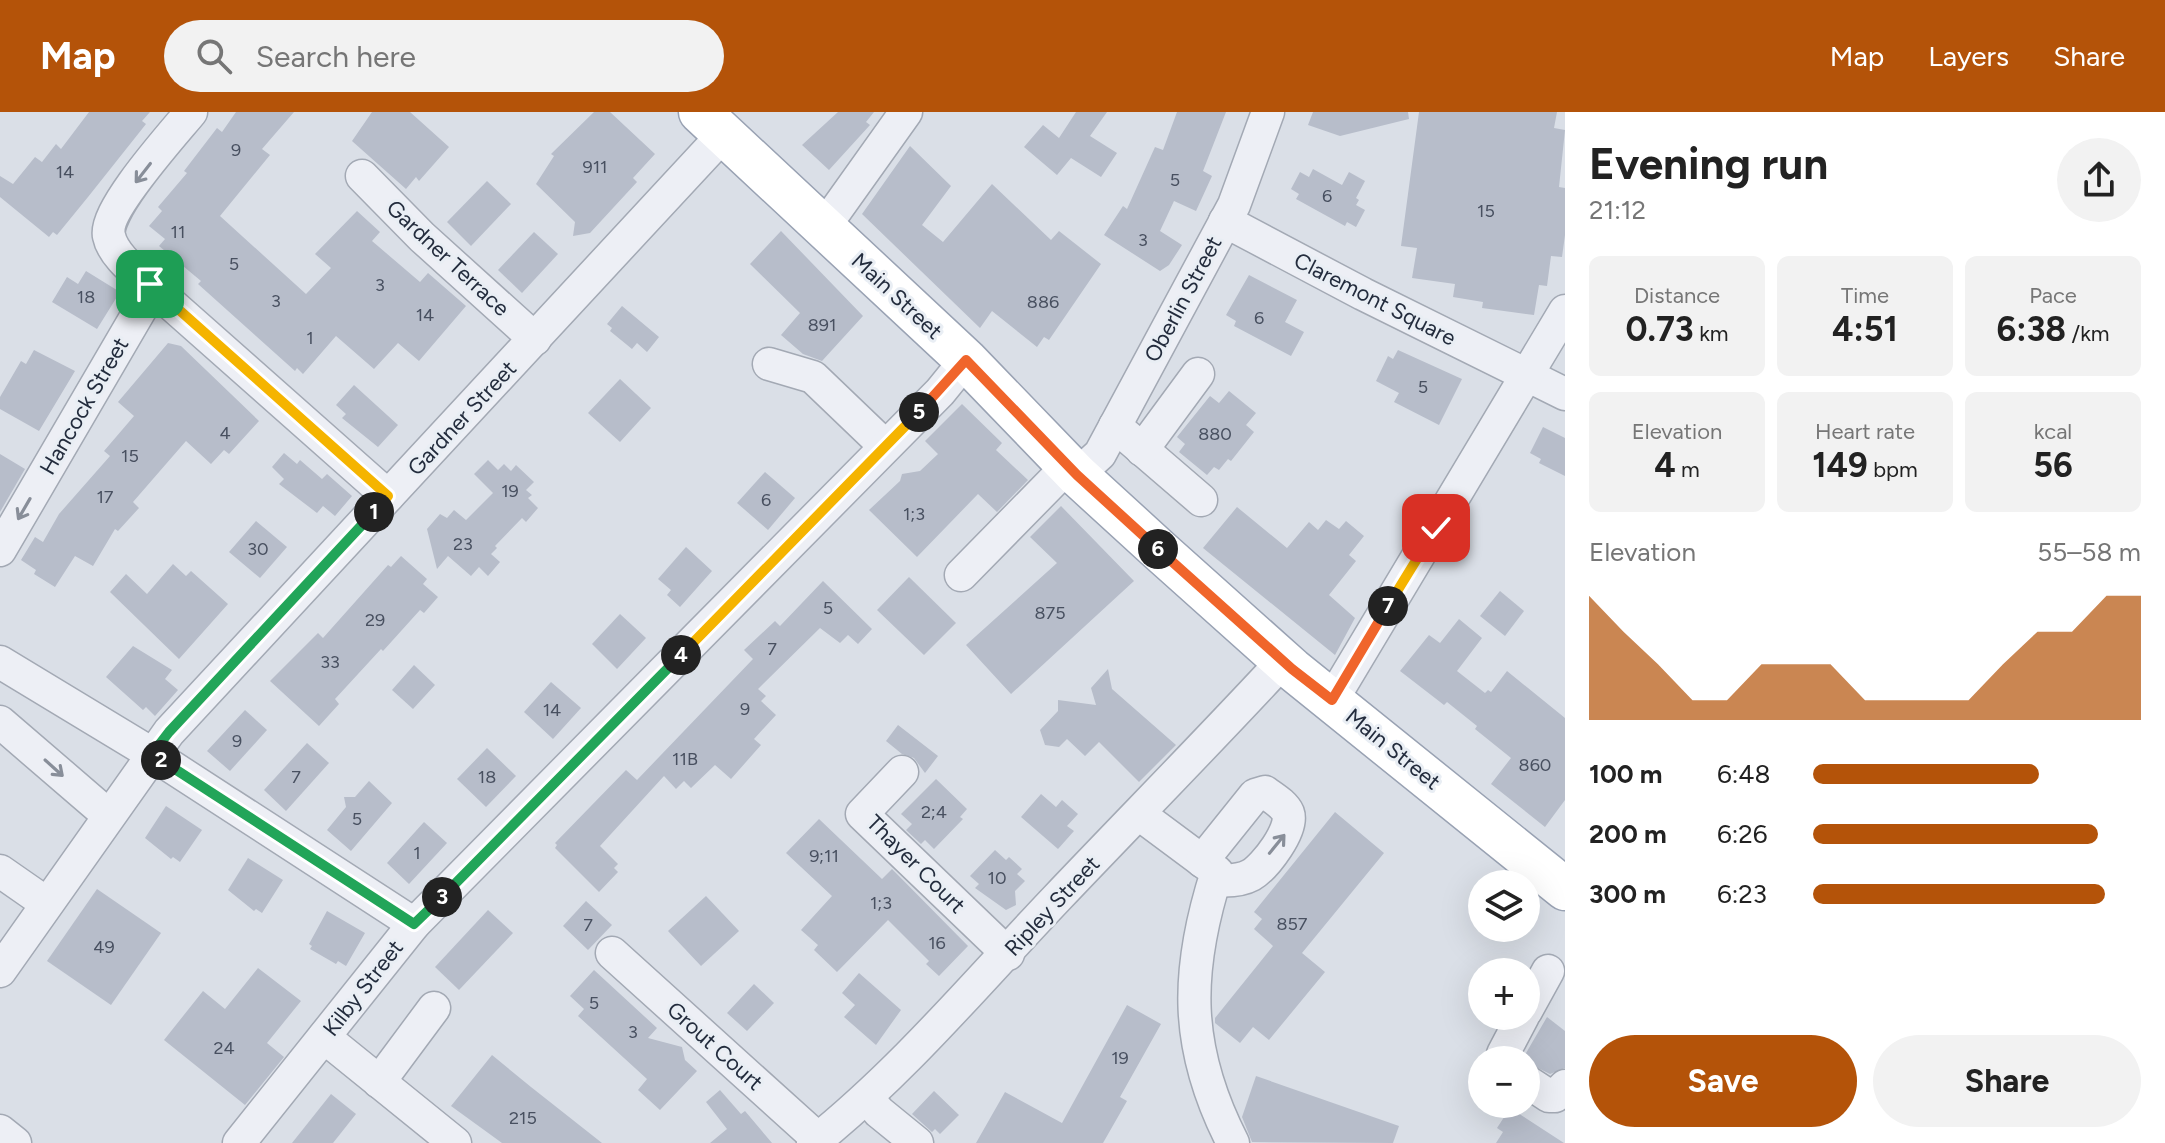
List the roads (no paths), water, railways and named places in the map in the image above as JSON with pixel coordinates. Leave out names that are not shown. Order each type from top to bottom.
[{"type":"main road","name":"Main Street","points":[[712,123],[966,360],[1072,470],[1283,661],[1565,889]]},
{"type":"street","points":[[191,112],[120,201],[107,224],[109,239],[119,254],[153,288],[388,496]]},
{"type":"street","points":[[824,227],[906,112]]},
{"type":"street","name":"Oberlin Street","points":[[961,575],[1072,470],[1100,454],[1234,205],[1268,112]]},
{"type":"street","name":"Gardner Street","points":[[0,971],[169,732],[535,339],[712,123]]},
{"type":"street","name":"Gardner Terrace","points":[[362,176],[422,237],[535,339]]},
{"type":"street","name":"Claremont Square","points":[[1225,221],[1363,294],[1565,394]]},
{"type":"street","name":"Hancock Street","points":[[0,550],[153,288]]},
{"type":"street","points":[[1332,700],[1565,311]]},
{"type":"street","name":"Kilby Street","points":[[239,1143],[414,924],[940,392],[966,360]]},
{"type":"street","points":[[769,364],[813,377],[885,446]]},
{"type":"street","points":[[1142,450],[1198,374]]},
{"type":"street","points":[[1115,426],[1201,500]]},
{"type":"street","name":"Ripley Street","points":[[816,1141],[859,1105],[1008,954],[1283,661]]},
{"type":"street","points":[[0,662],[152,754],[414,924]]},
{"type":"street","points":[[0,722],[108,815]]},
{"type":"street","name":"Thayer Court","points":[[902,772],[862,814],[1008,954]]},
{"type":"street","points":[[1139,814],[1208,870],[1193,985],[1198,1047],[1214,1106],[1233,1143]]},
{"type":"street","points":[[0,871],[46,903]]},
{"type":"street","name":"Grout Court","points":[[612,953],[816,1141]]},
{"type":"street","points":[[1540,986],[1548,971]]},
{"type":"street","points":[[379,1082],[434,1008]]},
{"type":"street","points":[[324,1037],[455,1143]]},
{"type":"street","points":[[1540,1090],[1555,1096],[1565,1086]]},
{"type":"street","points":[[859,1105],[886,1143]]},
{"type":"street","points":[[859,1105],[879,1112],[917,1143]]},
{"type":"street","points":[[0,1131],[15,1143]]}]
